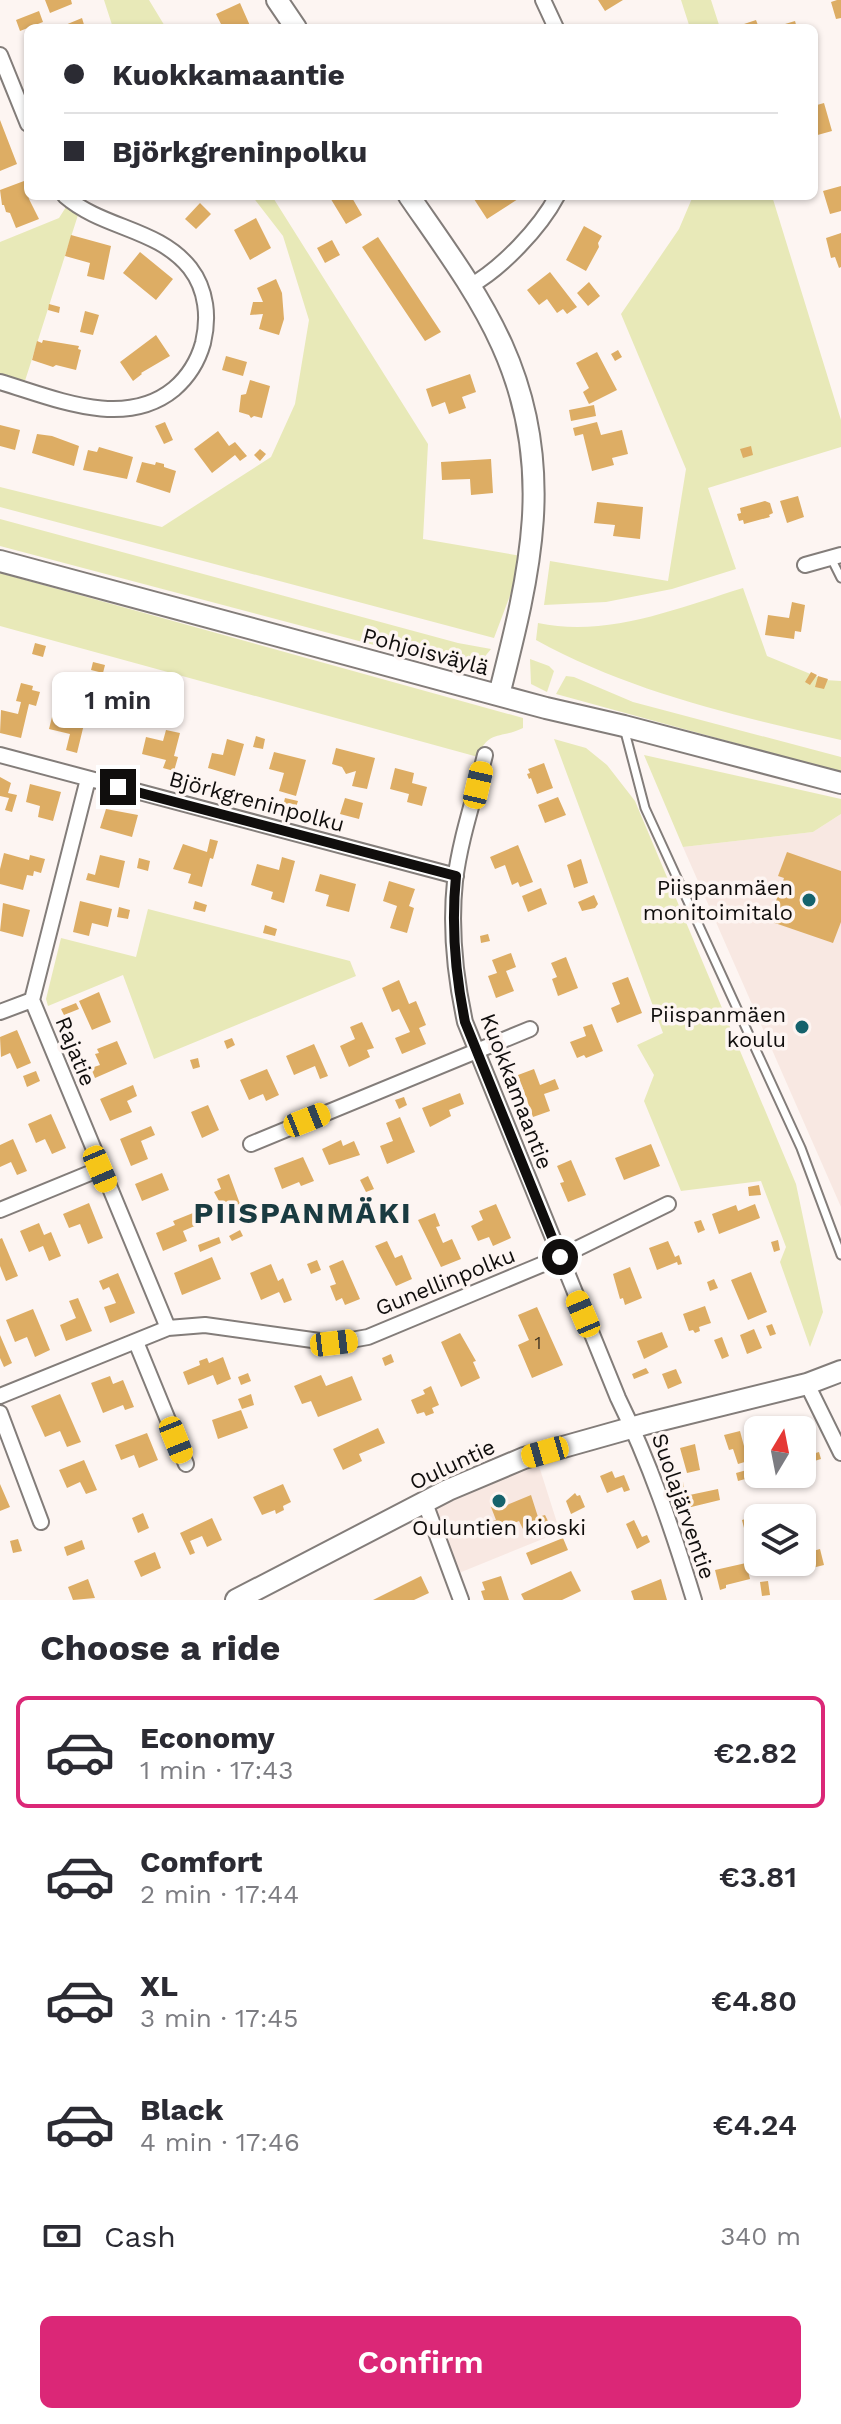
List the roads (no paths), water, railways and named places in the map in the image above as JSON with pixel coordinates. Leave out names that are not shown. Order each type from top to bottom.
[{"type":"main road","points":[[277,0],[293,24]]},
{"type":"main road","points":[[412,200],[470,286],[501,343],[515,376],[532,450],[534,526],[530,559],[499,695]]},
{"type":"main road","name":"Pohjoisväylä","points":[[0,561],[841,783]]},
{"type":"main road","name":"Ouluntie","points":[[236,1600],[488,1471],[633,1427],[807,1384],[841,1371]]},
{"type":"street","points":[[543,0],[554,24]]},
{"type":"street","points":[[0,55],[24,114]]},
{"type":"street","points":[[0,382],[88,407],[139,409],[160,400],[178,386],[200,354],[207,318],[199,281],[189,266],[170,248],[143,233],[90,214],[71,200]]},
{"type":"street","points":[[470,286],[526,239],[555,200]]},
{"type":"street","points":[[805,565],[836,556]]},
{"type":"street","name":"Björkgreninpolku","points":[[0,755],[456,876]]},
{"type":"street","name":"Kuokkamaantie","points":[[485,755],[456,876],[453,907],[456,982],[465,1022],[633,1427]]},
{"type":"street","name":"Rajatie","points":[[88,779],[32,1000],[168,1328]]},
{"type":"street","points":[[0,1012],[32,1000]]},
{"type":"street","points":[[251,1144],[530,1029]]},
{"type":"street","points":[[0,1210],[100,1169]]},
{"type":"street","name":"Gunellinpolku","points":[[0,1396],[168,1328],[205,1325],[310,1342],[352,1341],[368,1337],[560,1257],[668,1204]]},
{"type":"street","points":[[136,1342],[186,1464]]},
{"type":"street","points":[[807,1384],[841,1453]]},
{"type":"street","points":[[0,1413],[41,1522]]},
{"type":"street","name":"Suolajärventie","points":[[633,1427],[676,1541],[694,1600]]},
{"type":"street","points":[[425,1503],[461,1600]]},
{"type":"lane","points":[[836,556],[841,578]]},
{"type":"lane","points":[[624,726],[645,808],[801,1148],[841,1255]]},
{"type":"place","name":"Piispanmäen monitoimitalo","points":[[809,900]]},
{"type":"place","name":"Piispanmäen koulu","points":[[802,1027]]},
{"type":"place","name":"Ouluntien kioski","points":[[499,1501]]},
{"type":"district","name":"PIISPANMÄKI","points":[[303,1213]]}]
